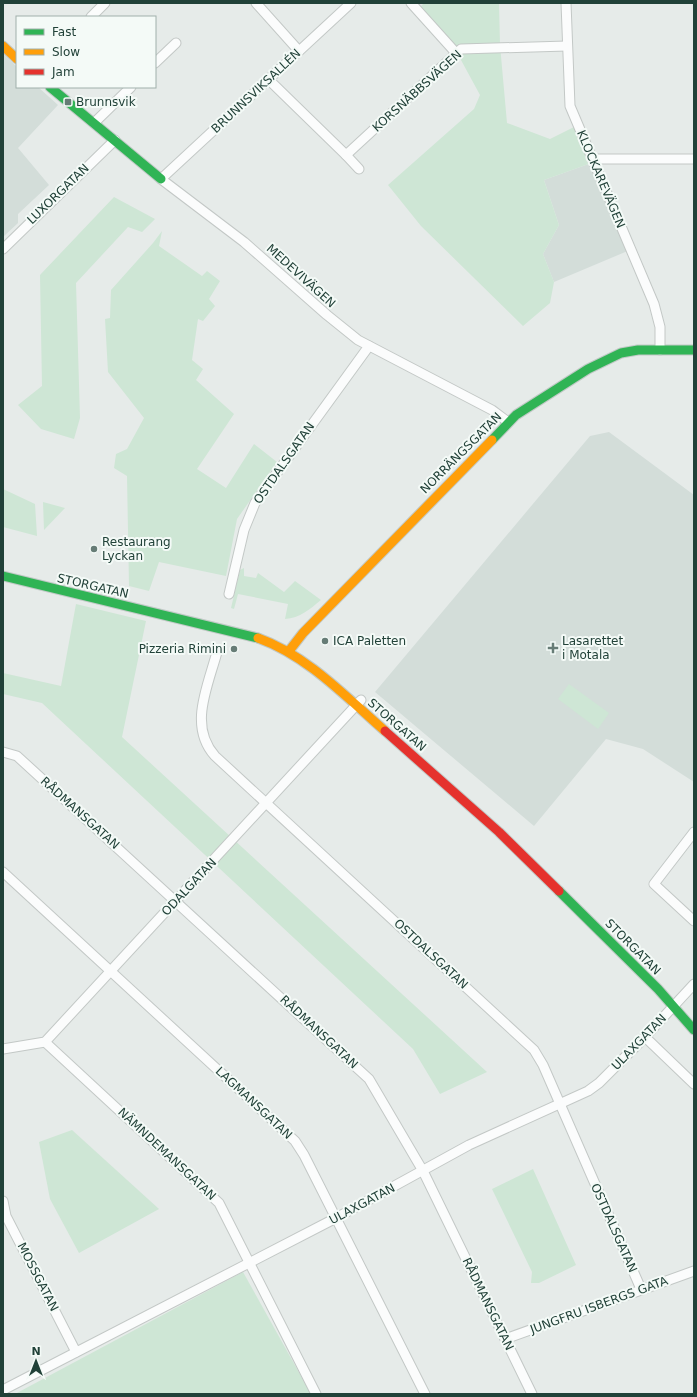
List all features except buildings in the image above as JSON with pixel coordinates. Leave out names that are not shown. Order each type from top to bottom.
[{"type":"main road","points":[[3,46],[16,58]]},
{"type":"main road","name":"MEDEVIVÄGEN","points":[[51,88],[161,180]]},
{"type":"main road","name":"NORRÄNGSGATAN","points":[[291,647],[508,422],[542,398],[606,359],[630,351],[694,350]]},
{"type":"main road","name":"STORGATAN","points":[[3,569],[275,635],[359,703],[504,827],[676,1003],[694,1019]]},
{"type":"main road","name":"STORGATAN","points":[[3,576],[245,634],[291,647]]},
{"type":"main road","name":"STORGATAN","points":[[676,1003],[694,1030]]},
{"type":"street","points":[[92,16],[105,3]]},
{"type":"street","points":[[256,3],[299,51]]},
{"type":"street","name":"BRUNNSVIKSALLÉN","points":[[161,180],[351,3]]},
{"type":"street","points":[[411,3],[456,53]]},
{"type":"street","name":"KLOCKAREVÄGEN","points":[[566,3],[570,106],[657,314],[660,327],[660,350]]},
{"type":"street","points":[[156,62],[176,43]]},
{"type":"street","name":"KORSNÄBBSVÄGEN","points":[[346,155],[461,49],[567,46]]},
{"type":"street","points":[[268,79],[359,169]]},
{"type":"street","points":[[94,123],[130,88]]},
{"type":"street","name":"LUXORGATAN","points":[[3,249],[115,140]]},
{"type":"street","points":[[592,159],[694,159]]},
{"type":"street","name":"MEDEVIVÄGEN","points":[[161,180],[244,242],[330,318],[369,346],[492,410],[508,422]]},
{"type":"street","name":"OSTDALSGATAN","points":[[229,594],[244,530],[255,503],[369,346]]},
{"type":"street","name":"OSTDALSGATAN","points":[[216,652],[201,714],[203,737],[215,756],[267,802],[529,1044],[543,1065],[641,1289]]},
{"type":"street","name":"ODALGATAN","points":[[45,1042],[359,703]]},
{"type":"street","name":"RÅDMANSGATAN","points":[[3,752],[17,756],[370,1079],[424,1170],[532,1394]]},
{"type":"street","points":[[694,832],[654,884],[694,921]]},
{"type":"street","name":"LAGMANSGATAN","points":[[3,872],[295,1141],[304,1155],[425,1394]]},
{"type":"street","name":"ULAXGATAN","points":[[3,1390],[336,1218],[469,1145],[594,1088],[694,984]]},
{"type":"street","points":[[645,1036],[694,1084]]},
{"type":"street","points":[[3,1049],[45,1042]]},
{"type":"street","name":"NÄMNDEMANSGATAN","points":[[45,1042],[215,1198],[223,1209],[316,1394]]},
{"type":"street","name":"MOSSGATAN","points":[[3,1201],[6,1216],[76,1352]]},
{"type":"street","name":"JUNGFRU ISBERGS GATA","points":[[505,1339],[694,1271]]},
{"type":"shaded area","points":[[3,54],[16,66],[16,88],[39,88],[58,105],[18,148],[49,185],[18,214],[18,223],[3,237]]},
{"type":"shaded area","points":[[597,161],[630,250],[554,282],[543,254],[559,225],[544,180]]},
{"type":"shaded area","name":"Lasarettet i Motala","points":[[609,432],[694,495],[694,782],[643,749],[606,739],[534,826],[375,692],[590,436]]},
{"type":"green space","points":[[424,3],[499,3],[500,45],[507,123],[550,139],[580,124],[597,161],[544,180],[559,225],[543,254],[554,282],[550,303],[523,326],[421,226],[388,185],[474,109],[480,95],[455,49],[419,8]]},
{"type":"green space","points":[[114,197],[155,219],[142,232],[128,227],[76,283],[80,418],[74,439],[41,429],[18,405],[42,386],[40,275]]},
{"type":"green space","points":[[162,231],[159,246],[202,276],[207,271],[220,281],[209,299],[215,306],[203,321],[198,319],[192,360],[203,369],[196,380],[234,414],[197,469],[226,488],[254,444],[277,462],[237,519],[226,576],[159,562],[149,591],[129,586],[127,476],[114,468],[116,454],[127,449],[144,418],[108,372],[105,319],[110,318],[111,290]]},
{"type":"green space","points":[[3,489],[35,504],[37,536],[3,527]]},
{"type":"green space","points":[[43,502],[65,508],[44,530]]},
{"type":"green space","points":[[244,568],[244,576],[256,578],[258,573],[284,592],[295,581],[321,600],[300,615],[285,619],[288,604],[238,594],[234,609],[231,608],[240,570]]},
{"type":"green space","points":[[76,604],[146,621],[122,737],[487,1072],[440,1094],[413,1049],[42,703],[3,694],[3,673],[61,686]]},
{"type":"green space","points":[[569,684],[609,713],[598,729],[558,699]]},
{"type":"green space","points":[[72,1130],[159,1209],[79,1253],[50,1199],[39,1142]]},
{"type":"green space","points":[[533,1169],[576,1265],[539,1283],[531,1283],[532,1272],[492,1189]]},
{"type":"green space","points":[[243,1272],[311,1394],[15,1394]]},
{"type":"traffic: fast","points":[[51,88],[161,179]]},
{"type":"traffic: fast","points":[[492,440],[516,415],[588,369],[621,353],[638,350],[694,350]]},
{"type":"traffic: fast","points":[[3,576],[258,638]]},
{"type":"traffic: fast","points":[[559,891],[658,989],[694,1030]]},
{"type":"traffic: slow","points":[[3,46],[16,58]]},
{"type":"traffic: slow","points":[[289,651],[303,633],[492,440]]},
{"type":"traffic: slow","points":[[258,638],[293,655],[310,666],[326,678],[385,731]]},
{"type":"traffic: jam","points":[[385,731],[499,832],[559,891]]},
{"type":"place","name":"Brunnsvik","points":[[68,102]]},
{"type":"place","name":"Restaurang Lyckan","points":[[94,549]]},
{"type":"place","name":"ICA Paletten","points":[[325,641]]},
{"type":"place","name":"Lasarettet i Motala","points":[[553,648]]},
{"type":"place","name":"Pizzeria Rimini","points":[[234,649]]}]
